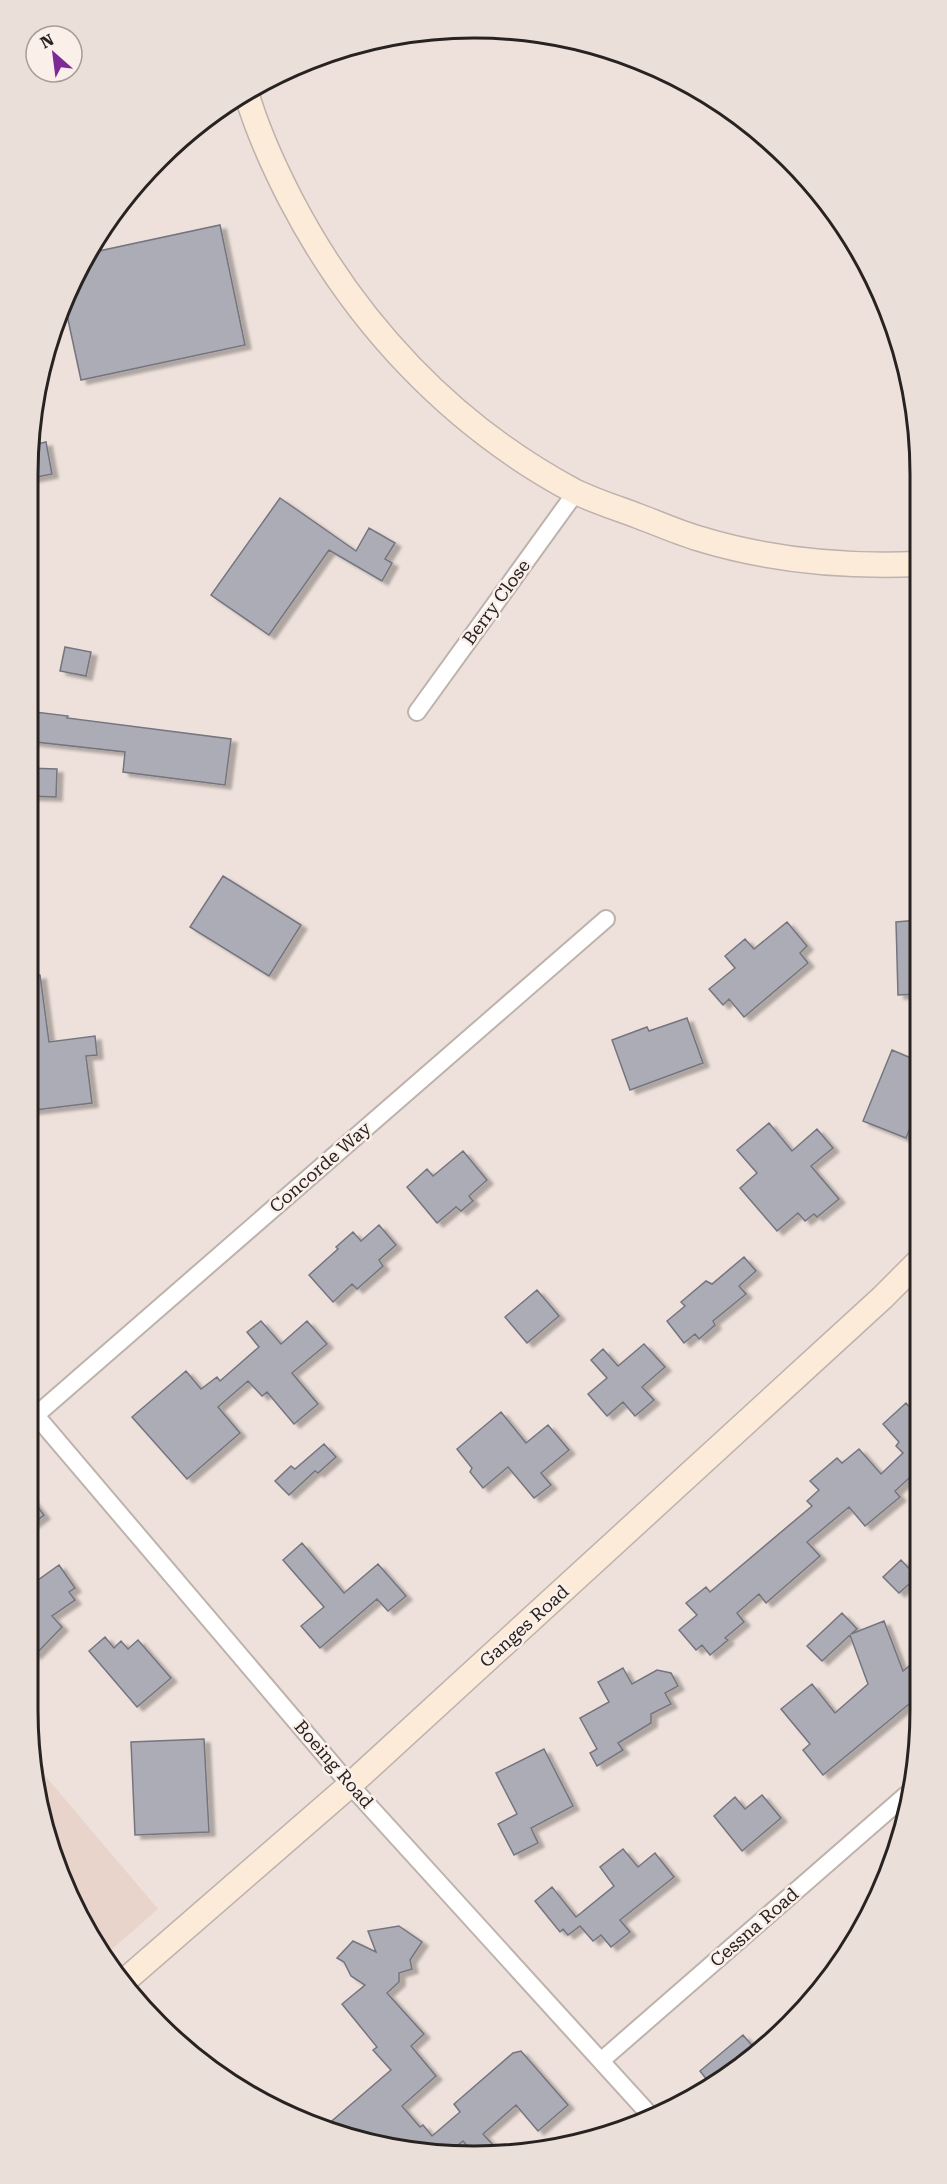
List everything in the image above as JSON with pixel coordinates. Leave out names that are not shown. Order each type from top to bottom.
[{"type":"street","points":[[249,100],[279,177],[304,226],[325,260],[377,330],[406,364],[484,434],[576,492],[697,538],[786,558],[829,563],[910,564]]},
{"type":"street","name":"Berry Close","points":[[417,712],[576,492]]},
{"type":"street","name":"Concorde Way","points":[[38,1405],[606,919]]},
{"type":"street","name":"Ganges Road","points":[[129,1977],[350,1785],[910,1270]]},
{"type":"street","name":"Boeing Road","points":[[38,1419],[350,1785],[646,2110]]},
{"type":"street","name":"Cessna Road","points":[[602,2060],[900,1800]]},
{"type":"shaded area","points":[[42,1772],[158,1909],[110,1951],[82,1903],[61,1851],[52,1823]]},
{"type":"building","points":[[220,225],[245,345],[81,380],[67,317],[82,281],[98,251]]},
{"type":"building","points":[[46,442],[52,474],[38,477],[38,444]]},
{"type":"building","points":[[280,498],[356,551],[369,528],[395,543],[385,559],[392,563],[382,581],[329,550],[269,635],[211,595]]},
{"type":"building","points":[[65,647],[91,652],[86,676],[60,671]]},
{"type":"building","points":[[38,712],[231,739],[225,785],[123,772],[125,752],[38,742]]},
{"type":"building","points":[[38,768],[57,769],[56,797],[38,796]]},
{"type":"building","points":[[223,876],[301,925],[269,976],[190,927]]},
{"type":"building","points":[[910,921],[910,994],[898,995],[896,922]]},
{"type":"building","points":[[787,922],[807,946],[800,953],[808,963],[744,1017],[729,999],[723,1005],[709,989],[735,968],[725,956],[745,939],[754,949]]},
{"type":"building","points":[[38,975],[40,975],[49,1042],[95,1036],[97,1055],[86,1056],[92,1103],[38,1110]]},
{"type":"building","points":[[687,1018],[703,1063],[630,1090],[612,1040],[647,1027],[649,1031]]},
{"type":"building","points":[[892,1050],[910,1058],[910,1128],[906,1138],[863,1121]]},
{"type":"building","points":[[769,1123],[792,1151],[817,1129],[833,1148],[811,1166],[839,1199],[817,1217],[814,1214],[805,1221],[798,1213],[777,1231],[740,1188],[757,1173],[737,1150]]},
{"type":"building","points":[[463,1151],[487,1180],[469,1196],[473,1201],[461,1211],[456,1207],[437,1223],[407,1187],[427,1169],[433,1176]]},
{"type":"building","points":[[379,1225],[396,1245],[379,1260],[383,1266],[357,1289],[352,1284],[333,1302],[309,1275],[353,1232],[361,1241]]},
{"type":"building","points":[[744,1257],[756,1271],[739,1286],[746,1294],[713,1321],[715,1325],[699,1339],[695,1334],[684,1343],[667,1321],[685,1306],[681,1302],[706,1281],[712,1284]]},
{"type":"building","points":[[537,1290],[559,1316],[527,1343],[505,1317]]},
{"type":"building","points":[[261,1321],[281,1344],[307,1321],[327,1344],[292,1373],[318,1404],[294,1424],[267,1392],[262,1396],[248,1381],[218,1407],[240,1433],[187,1479],[132,1417],[186,1371],[201,1389],[217,1377],[220,1381],[259,1347],[247,1332]]},
{"type":"building","points":[[644,1344],[665,1367],[642,1387],[654,1400],[635,1416],[623,1402],[607,1416],[588,1394],[607,1378],[591,1360],[603,1349],[618,1366]]},
{"type":"building","points":[[906,1403],[910,1408],[910,1477],[895,1491],[900,1497],[865,1526],[849,1507],[807,1542],[820,1556],[766,1603],[759,1594],[737,1613],[744,1622],[710,1655],[702,1645],[696,1650],[679,1630],[697,1615],[686,1603],[706,1587],[710,1592],[812,1506],[807,1501],[819,1490],[810,1481],[837,1458],[842,1463],[859,1449],[881,1474],[903,1453],[896,1446],[899,1442],[883,1424]]},
{"type":"building","points":[[501,1412],[526,1443],[548,1425],[569,1450],[541,1473],[551,1485],[534,1498],[508,1467],[483,1488],[470,1472],[472,1468],[457,1449]]},
{"type":"building","points":[[324,1444],[336,1457],[318,1473],[315,1471],[289,1495],[275,1481],[291,1466],[295,1469]]},
{"type":"building","points":[[38,1507],[44,1515],[38,1520]]},
{"type":"building","points":[[302,1543],[344,1593],[378,1564],[406,1596],[388,1611],[377,1599],[320,1648],[301,1626],[324,1607],[283,1560]]},
{"type":"building","points":[[901,1560],[910,1570],[910,1583],[899,1593],[883,1577]]},
{"type":"building","points":[[59,1565],[75,1588],[69,1592],[75,1600],[52,1616],[62,1627],[38,1652],[38,1580]]},
{"type":"building","points":[[842,1613],[857,1629],[851,1634],[884,1621],[903,1671],[910,1665],[910,1703],[823,1775],[803,1750],[810,1744],[781,1709],[812,1684],[835,1713],[868,1684],[850,1635],[822,1661],[807,1646]]},
{"type":"building","points":[[105,1637],[114,1648],[121,1641],[128,1649],[138,1640],[171,1678],[137,1707],[89,1651]]},
{"type":"building","points":[[623,1668],[632,1684],[657,1670],[671,1673],[678,1686],[665,1693],[671,1704],[651,1714],[651,1723],[618,1743],[623,1750],[597,1766],[590,1753],[597,1749],[580,1718],[609,1702],[598,1682]]},
{"type":"building","points":[[204,1739],[209,1832],[135,1835],[131,1742]]},
{"type":"building","points":[[544,1749],[573,1806],[531,1828],[538,1843],[514,1855],[498,1824],[517,1814],[496,1773]]},
{"type":"building","points":[[762,1795],[781,1818],[742,1851],[714,1816],[735,1797],[745,1809]]},
{"type":"building","points":[[623,1849],[638,1867],[655,1853],[674,1877],[620,1920],[630,1932],[611,1947],[601,1935],[593,1941],[580,1926],[568,1935],[563,1929],[560,1932],[535,1901],[552,1887],[576,1917],[614,1886],[600,1867]]},
{"type":"building","points":[[399,1926],[422,1942],[410,1960],[412,1969],[399,1973],[399,1982],[387,1993],[424,2034],[411,2046],[436,2076],[402,2106],[420,2127],[423,2125],[432,2136],[460,2112],[454,2104],[513,2053],[521,2051],[568,2105],[538,2131],[516,2105],[483,2134],[494,2146],[467,2146],[463,2141],[457,2146],[417,2143],[361,2132],[331,2122],[391,2070],[373,2050],[377,2047],[342,2004],[365,1985],[351,1976],[344,1962],[337,1958],[353,1941],[376,1952],[368,1931]]},
{"type":"building","points":[[743,2035],[752,2045],[706,2079],[700,2071]]}]
